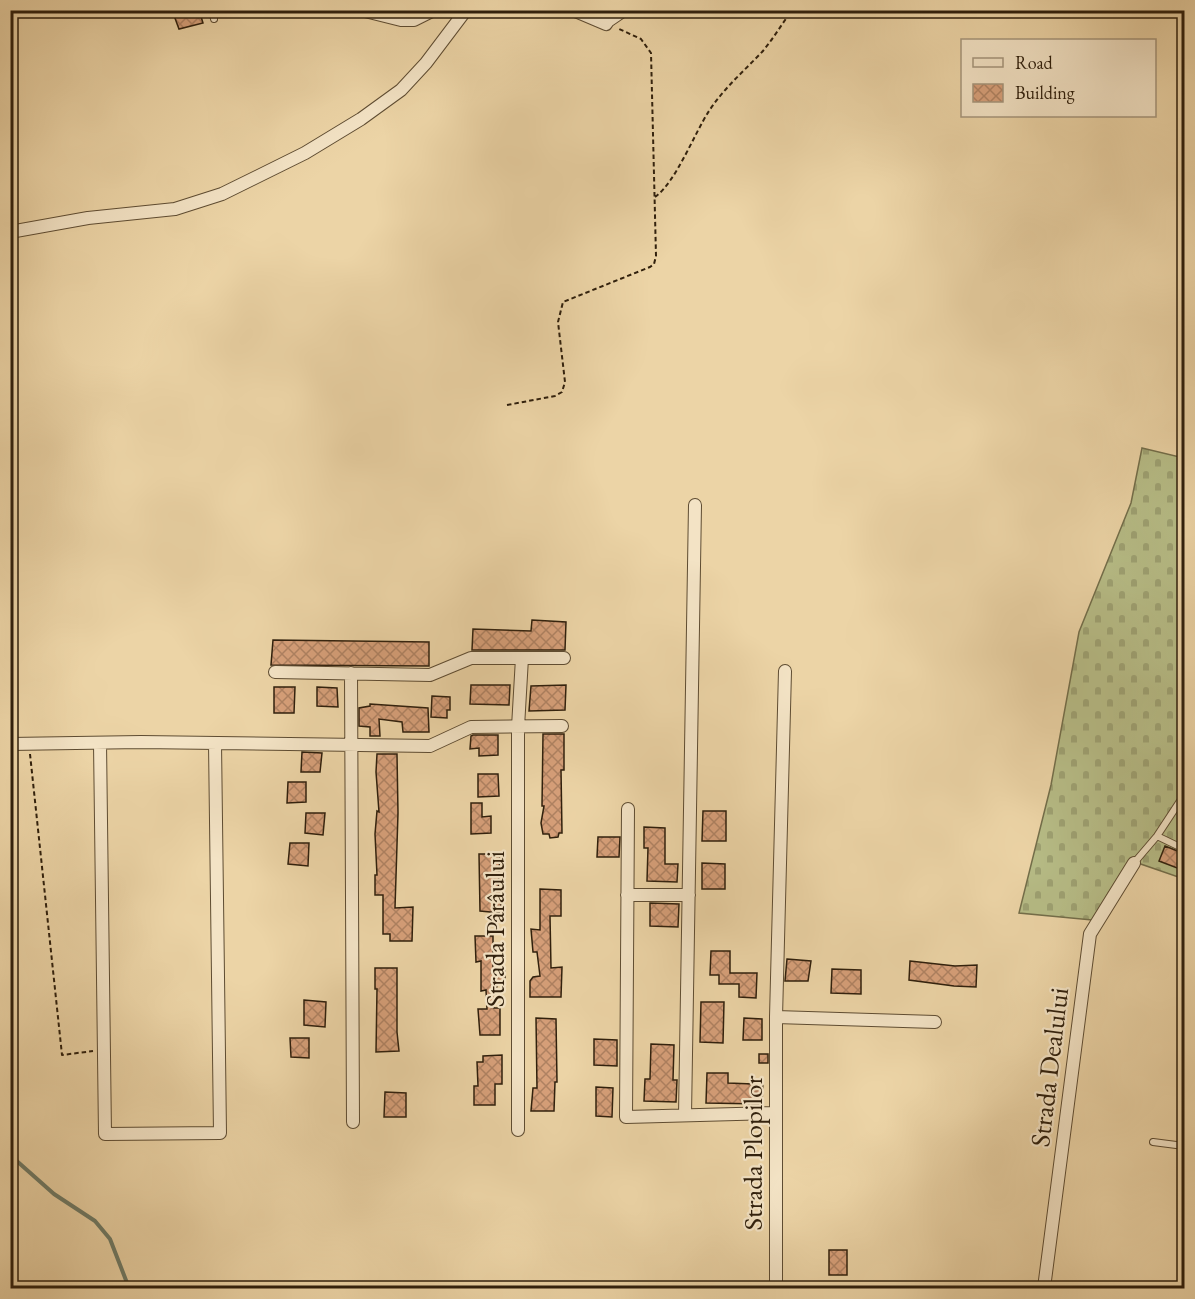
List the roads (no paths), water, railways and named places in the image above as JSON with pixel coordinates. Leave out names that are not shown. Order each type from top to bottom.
[{"type":"street","points":[[361,10],[401,20],[414,20],[434,10]]},
{"type":"street","points":[[10,232],[88,218],[175,209],[222,194],[305,153],[361,119],[401,90],[426,63],[466,10]]},
{"type":"street","points":[[573,10],[606,24],[624,10]]},
{"type":"street","points":[[685,1115],[694,504]]},
{"type":"street","points":[[275,672],[430,675],[471,658],[564,658]]},
{"type":"street","name":"Strada Pârâului","points":[[518,1130],[518,727],[522,658]]},
{"type":"street","name":"Strada Plopilor","points":[[776,1288],[776,1017],[785,671]]},
{"type":"street","points":[[351,673],[353,1122]]},
{"type":"street","points":[[10,744],[215,743],[430,746],[471,727],[562,726]]},
{"type":"street","points":[[100,743],[105,1134],[220,1133],[215,743]]},
{"type":"street","points":[[628,809],[626,1117],[776,1113]]},
{"type":"street","name":"Strada Dealului","points":[[1044,1288],[1090,934],[1134,863]]},
{"type":"street","points":[[627,895],[689,895]]},
{"type":"street","points":[[776,1017],[935,1022]]},
{"type":"lane","points":[[212,10],[214,19]]},
{"type":"lane","points":[[1134,863],[1157,836],[1185,795]]},
{"type":"lane","points":[[1157,836],[1185,849]]},
{"type":"lane","points":[[1153,1142],[1185,1146]]},
{"type":"waterway","points":[[10,1155],[54,1194],[95,1221],[110,1239],[129,1288]]}]
